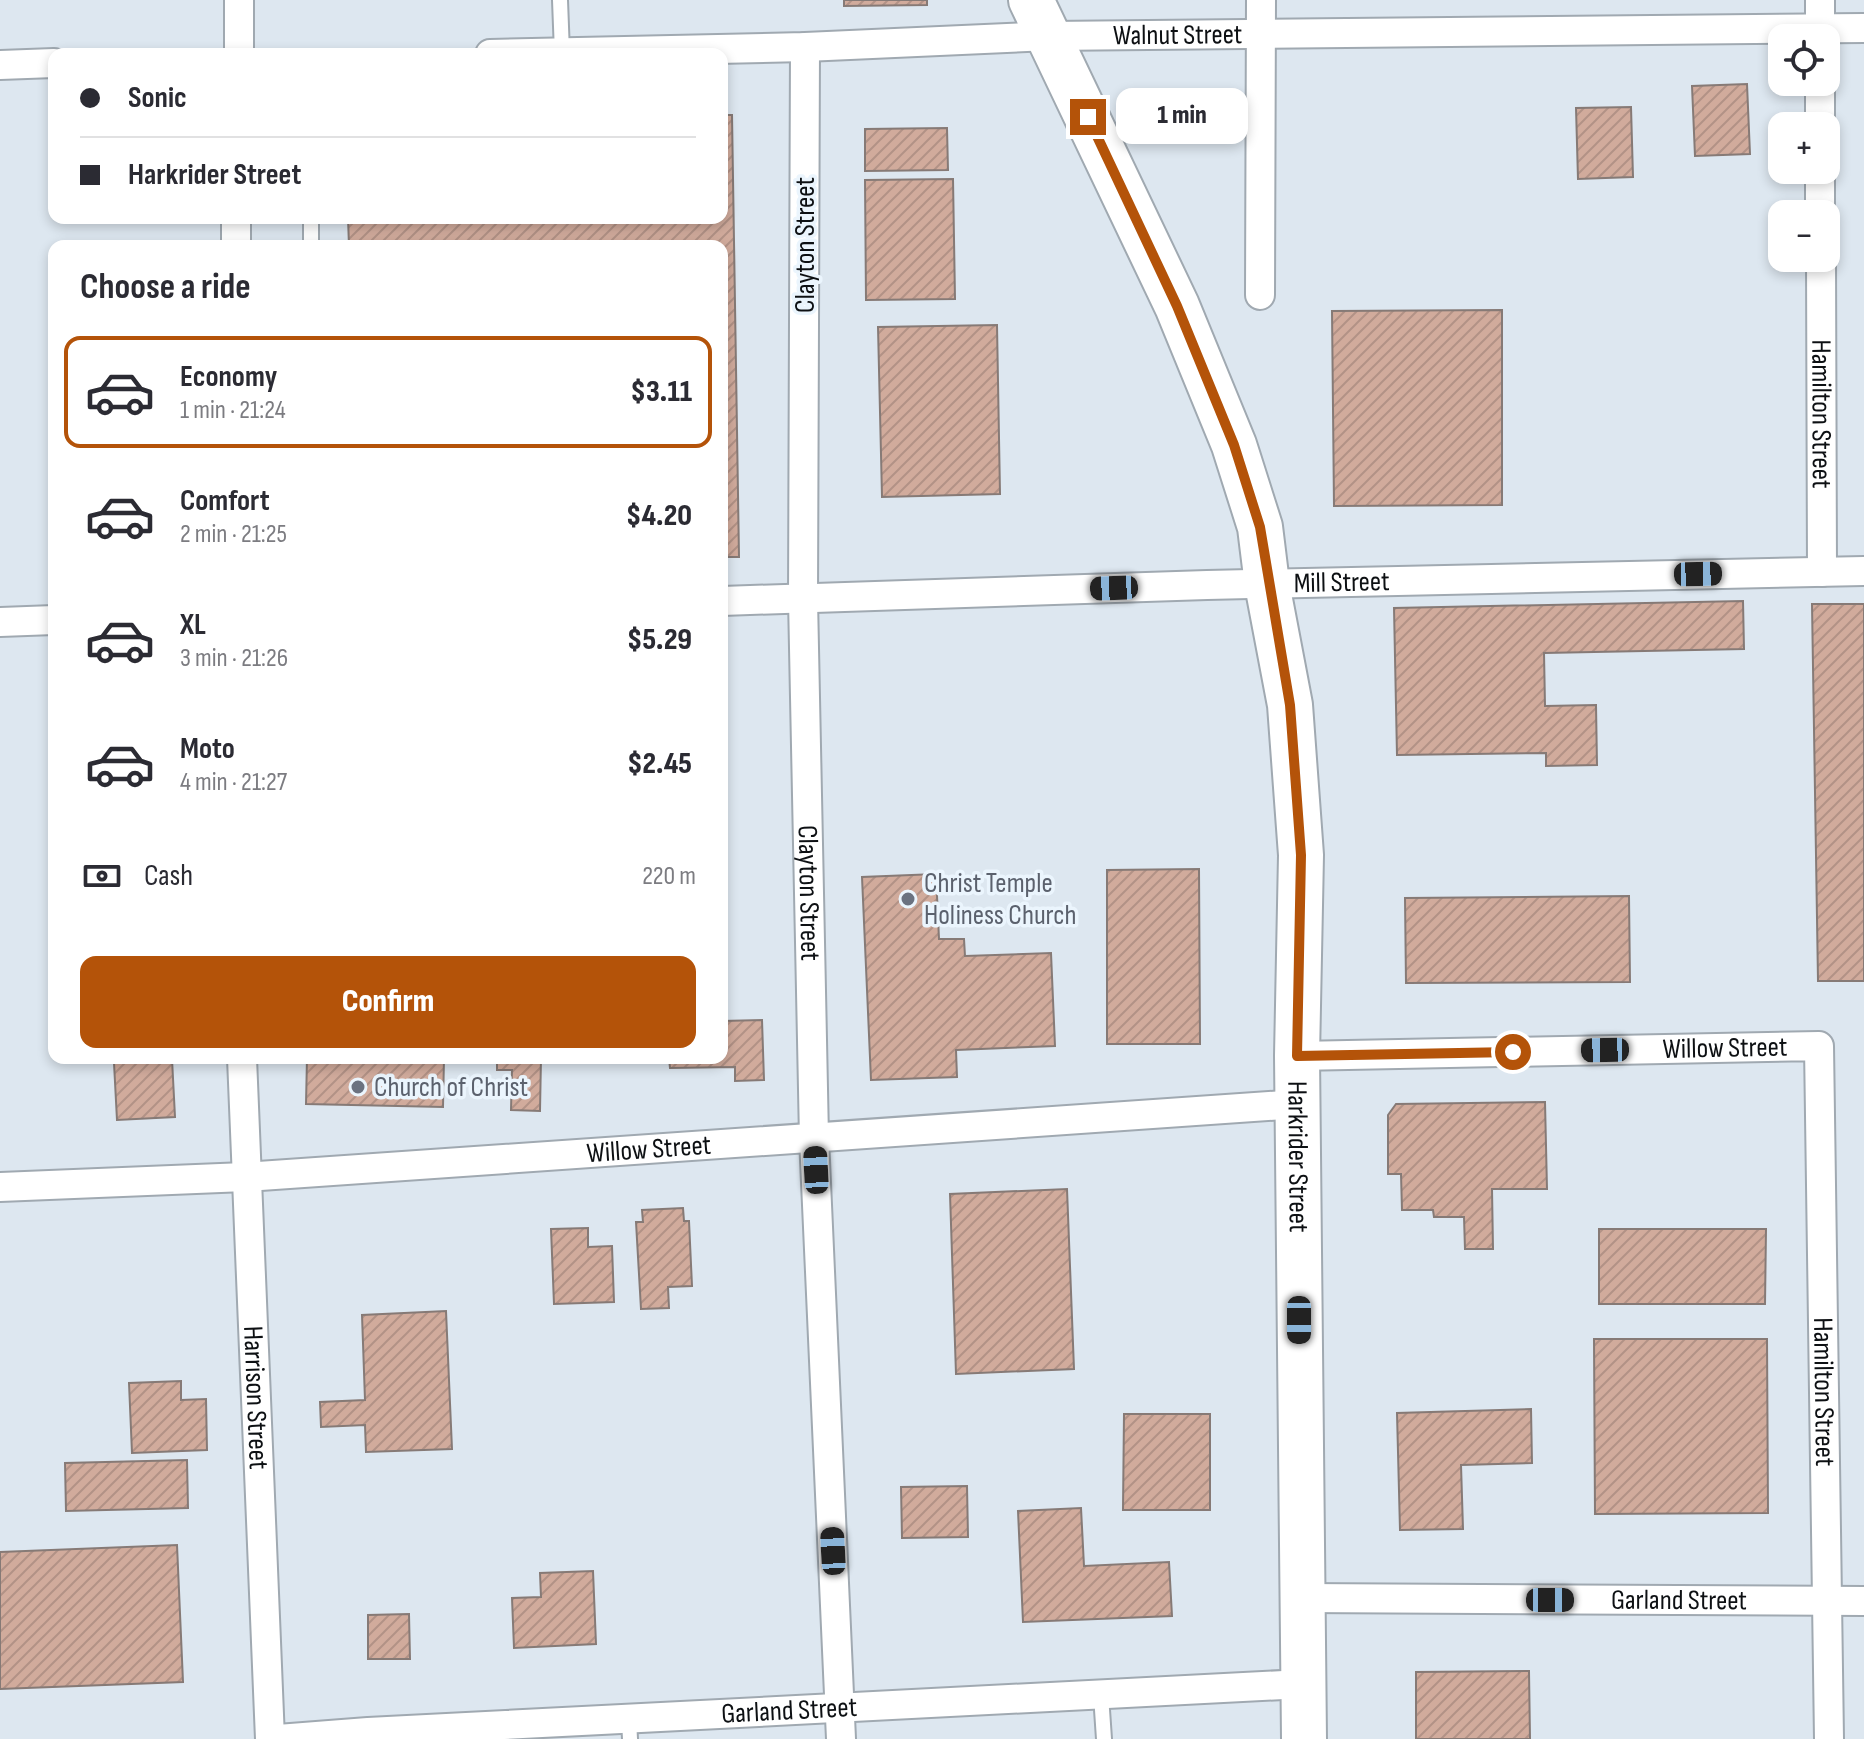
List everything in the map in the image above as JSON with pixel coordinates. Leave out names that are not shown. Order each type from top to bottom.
[{"type":"main road","name":"Harkrider Street","points":[[1040,18],[1177,306],[1234,445],[1260,527],[1267,584],[1290,705],[1301,855],[1297,1056],[1304,1739]]},
{"type":"street","points":[[239,0],[239,48]]},
{"type":"street","points":[[1260,295],[1261,0]]},
{"type":"street","points":[[1820,0],[1820,24]]},
{"type":"street","name":"Walnut Street","points":[[728,49],[805,47],[1040,18],[1263,34],[1768,34]]},
{"type":"street","name":"Walnut Street","points":[[1840,31],[1864,28]]},
{"type":"street","name":"Clayton Street","points":[[805,47],[803,599],[814,1138],[841,1739]]},
{"type":"street","points":[[0,65],[48,63]]},
{"type":"street","name":"Hamilton Street","points":[[1821,272],[1822,572]]},
{"type":"street","name":"Mill Street","points":[[728,601],[1267,584],[1864,571]]},
{"type":"street","points":[[0,622],[48,620]]},
{"type":"street","name":"Hamilton Street","points":[[1819,1046],[1829,1739]]},
{"type":"street","name":"Willow Street","points":[[1297,1056],[1819,1046]]},
{"type":"street","name":"Harrison Street","points":[[242,1064],[270,1739]]},
{"type":"street","name":"Willow Street","points":[[0,1187],[245,1177],[1298,1104]]},
{"type":"street","name":"Garland Street","points":[[1301,1598],[1864,1601]]},
{"type":"street","name":"Garland Street","points":[[278,1739],[630,1729],[840,1709],[1302,1684]]},
{"type":"lane","points":[[560,0],[562,48]]},
{"type":"lane","points":[[1101,1695],[1104,1739]]},
{"type":"building","points":[[844,0],[927,0],[927,5],[844,6]]},
{"type":"building","points":[[1747,84],[1750,154],[1695,156],[1692,86]]},
{"type":"building","points":[[1631,107],[1633,177],[1578,179],[1576,108]]},
{"type":"building","points":[[728,115],[732,115],[739,557],[728,557],[728,240],[349,240],[348,224],[728,224]]},
{"type":"building","points":[[947,128],[948,170],[865,171],[865,129]]},
{"type":"building","points":[[953,179],[955,299],[866,300],[865,180]]},
{"type":"building","points":[[1502,310],[1502,505],[1334,506],[1332,311]]},
{"type":"building","points":[[997,325],[1000,494],[882,497],[878,327]]},
{"type":"building","points":[[1743,601],[1744,649],[1544,653],[1545,706],[1596,705],[1597,765],[1546,766],[1546,753],[1397,755],[1394,608]]},
{"type":"building","points":[[1812,604],[1864,604],[1864,981],[1818,981]]},
{"type":"building","points":[[1199,869],[1200,1044],[1107,1044],[1107,870]]},
{"type":"building","points":[[936,874],[939,939],[964,939],[965,956],[1051,953],[1055,1046],[956,1050],[957,1077],[871,1080],[862,877]]},
{"type":"building","points":[[1629,896],[1630,982],[1406,983],[1405,898]]},
{"type":"building","points":[[762,1020],[764,1080],[735,1081],[735,1067],[670,1068],[670,1064],[728,1064],[728,1021]]},
{"type":"building","points":[[114,1064],[172,1064],[175,1117],[117,1120]]},
{"type":"building","points":[[307,1064],[444,1064],[443,1107],[306,1104]]},
{"type":"building","points":[[497,1064],[541,1064],[540,1111],[511,1110],[512,1070],[497,1070]]},
{"type":"building","points":[[1545,1102],[1547,1189],[1492,1189],[1493,1249],[1465,1249],[1464,1217],[1434,1217],[1433,1210],[1402,1210],[1401,1174],[1388,1174],[1388,1115],[1396,1104]]},
{"type":"building","points":[[1067,1189],[1074,1369],[956,1374],[950,1194]]},
{"type":"building","points":[[683,1208],[684,1221],[689,1221],[692,1286],[668,1287],[669,1308],[641,1309],[636,1222],[643,1222],[642,1210]]},
{"type":"building","points":[[588,1228],[588,1247],[612,1246],[614,1302],[554,1304],[551,1229]]},
{"type":"building","points":[[1599,1229],[1766,1229],[1765,1304],[1599,1304]]},
{"type":"building","points":[[446,1311],[452,1449],[366,1452],[365,1425],[321,1427],[320,1402],[365,1400],[362,1315]]},
{"type":"building","points":[[1594,1339],[1767,1339],[1768,1513],[1595,1514]]},
{"type":"building","points":[[181,1381],[181,1400],[206,1399],[207,1450],[132,1453],[129,1383]]},
{"type":"building","points":[[1531,1409],[1532,1463],[1461,1465],[1463,1529],[1400,1530],[1397,1413]]},
{"type":"building","points":[[1124,1414],[1210,1414],[1210,1510],[1123,1510]]},
{"type":"building","points":[[187,1460],[188,1508],[66,1511],[65,1463]]},
{"type":"building","points":[[967,1486],[968,1537],[902,1538],[901,1487]]},
{"type":"building","points":[[1081,1508],[1084,1566],[1169,1562],[1172,1616],[1023,1622],[1018,1511]]},
{"type":"building","points":[[177,1545],[183,1682],[0,1689],[0,1552]]},
{"type":"building","points":[[593,1571],[596,1644],[514,1648],[512,1598],[541,1597],[540,1573]]},
{"type":"building","points":[[409,1614],[410,1659],[368,1659],[368,1615]]},
{"type":"building","points":[[1529,1671],[1530,1739],[1416,1739],[1416,1672]]},
{"type":"place","name":"Christ Temple Holiness Church","points":[[908,899]]},
{"type":"place","name":"Church of Christ","points":[[358,1087]]},
{"type":"route","points":[[1088,117],[1177,306],[1234,445],[1260,527],[1267,584],[1290,705],[1301,855],[1297,1056],[1513,1052]]}]
